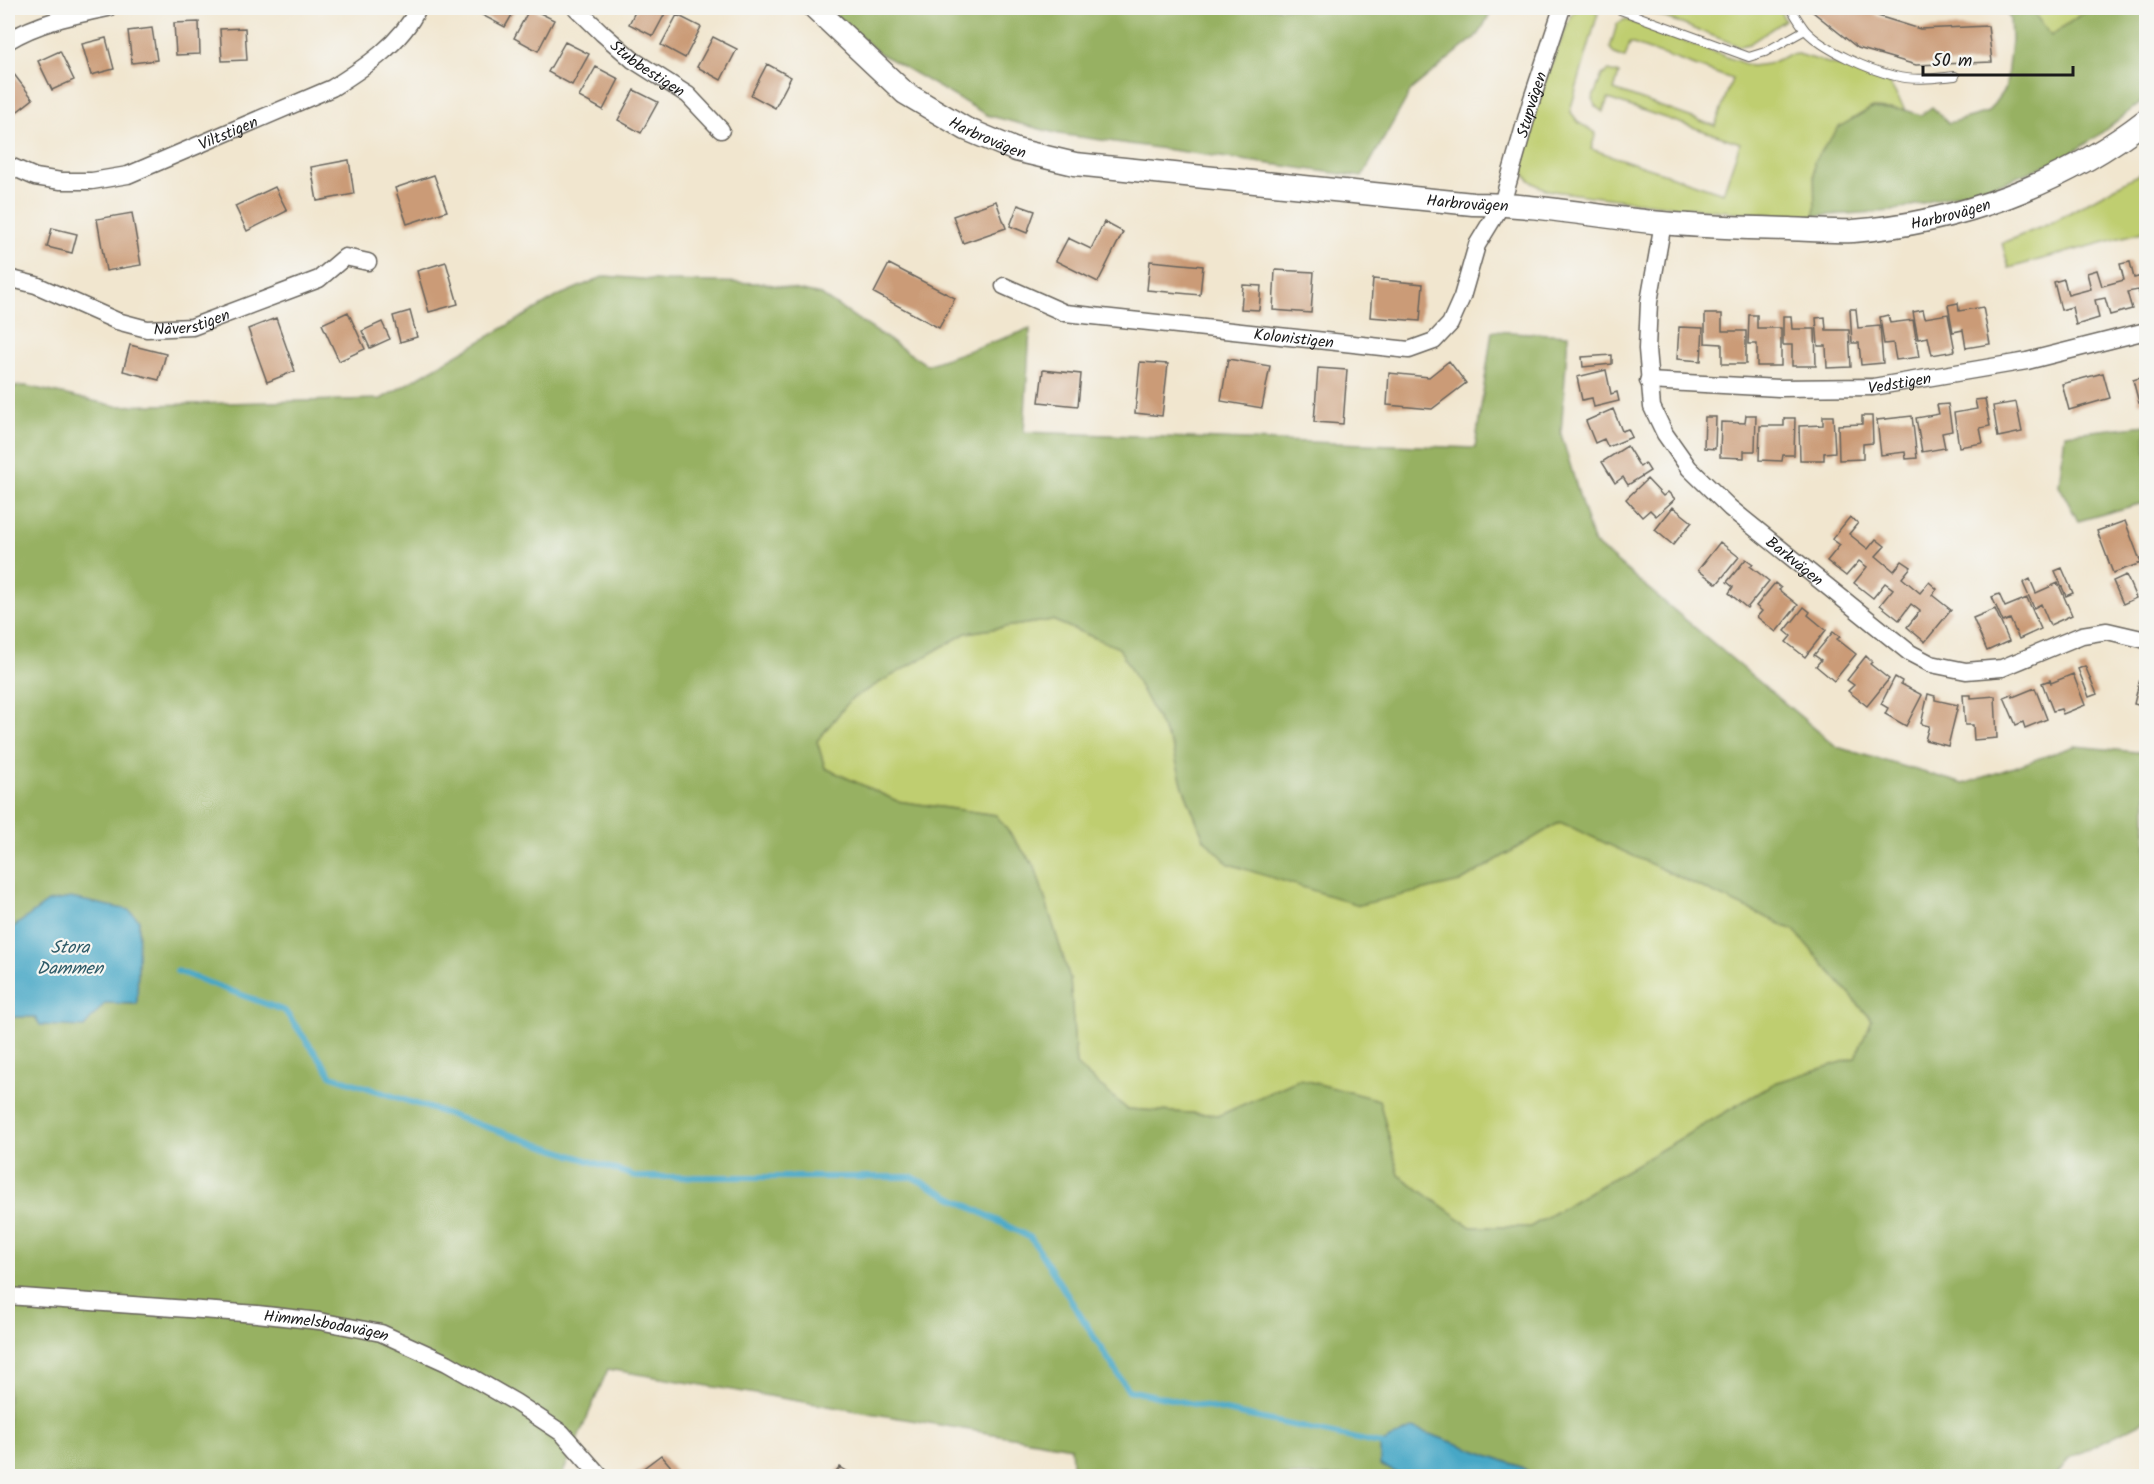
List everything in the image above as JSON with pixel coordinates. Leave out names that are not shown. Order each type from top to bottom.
[{"type":"street","points":[[8,41],[19,34],[66,17],[108,8]]},
{"type":"street","name":"Viltstigen","points":[[8,165],[35,177],[61,181],[92,181],[128,175],[332,88],[355,74],[386,48],[413,18],[418,8]]},
{"type":"street","name":"Stubbestigen","points":[[576,8],[633,60],[688,95],[721,130]]},
{"type":"street","name":"Harbrovägen","points":[[815,8],[905,93],[966,129],[1016,150],[1075,164],[1461,202],[1502,204],[1663,223],[1728,228],[1852,231],[1924,221],[1962,212],[2042,182],[2085,162],[2146,120]]},
{"type":"street","name":"Stupvägen","points":[[1502,204],[1531,102],[1562,8]]},
{"type":"street","name":"Kolonistigen","points":[[1004,286],[1065,313],[1409,350],[1434,341],[1450,324],[1462,297],[1477,245],[1502,204]]},
{"type":"street","name":"Barkvägen","points":[[1663,223],[1649,302],[1647,349],[1652,407],[1665,434],[1689,468],[1730,508],[1910,653],[1931,664],[1966,671],[2002,668],[2082,635],[2107,631],[2146,640]]},
{"type":"street","name":"Näverstigen","points":[[8,278],[36,285],[117,321],[147,329],[192,327],[319,279],[345,257],[368,262]]},
{"type":"street","name":"Vedstigen","points":[[1648,381],[1779,388],[1873,387],[2027,361],[2146,331]]},
{"type":"street","name":"Himmelsbodavägen","points":[[8,1296],[257,1314],[319,1321],[381,1333],[447,1363],[515,1402],[562,1433],[600,1476]]},
{"type":"lane","points":[[1616,8],[1749,57],[1765,52],[1805,30]]},
{"type":"lane","points":[[1791,8],[1805,30],[1825,47],[1842,56],[1895,76],[1927,79],[1955,76]]},
{"type":"green space","points":[[827,8],[1493,8],[1479,34],[1412,89],[1362,177],[1059,134],[987,115],[879,53]]},
{"type":"green space","points":[[1579,8],[1590,8],[1598,13],[1570,111],[1579,123],[1596,133],[1591,149],[1723,193],[1740,143],[1608,99],[1603,112],[1595,106],[1593,98],[1602,75],[1609,71],[1619,74],[1614,90],[1715,126],[1732,79],[1630,43],[1625,58],[1614,54],[1610,48],[1617,24],[1625,19],[1751,66],[1768,64],[1788,55],[1798,54],[1882,79],[1890,84],[1905,110],[1871,108],[1814,161],[1815,216],[1716,211],[1552,191],[1533,183],[1526,176],[1521,166],[1521,155],[1532,117],[1571,15]]},
{"type":"green space","points":[[1640,8],[1778,8],[1785,20],[1749,44],[1739,46]]},
{"type":"green space","points":[[2004,8],[2030,8],[2051,36],[2090,8],[2146,8],[2146,98],[2095,138],[2063,158],[2005,182],[1892,211],[1815,216],[1814,161],[1839,127],[1871,108],[1905,110],[1921,115],[1932,107],[1949,123],[1988,112],[2006,87],[2011,40],[2010,19]]},
{"type":"green space","points":[[2030,8],[2090,8],[2050,36]]},
{"type":"green space","points":[[2146,170],[2146,231],[2009,268],[2002,243],[2049,224]]},
{"type":"green space","points":[[605,276],[666,281],[763,283],[821,295],[927,365],[1030,329],[1024,432],[1475,448],[1492,331],[1568,335],[1561,434],[1593,542],[1837,747],[1964,784],[2075,746],[2146,753],[2146,1420],[2068,1459],[2056,1476],[1536,1476],[1521,1467],[1413,1428],[1381,1465],[1404,1476],[1073,1476],[1071,1447],[608,1369],[563,1473],[565,1476],[8,1476],[8,1017],[35,1017],[105,1003],[137,1004],[139,921],[129,910],[8,931],[8,387],[26,386],[116,406],[381,399],[560,295]],"holes":[[[1052,620],[1119,648],[1173,748],[1183,787],[1204,839],[1229,864],[1359,905],[1460,882],[1560,822],[1794,930],[1872,1020],[1855,1058],[1775,1083],[1530,1227],[1471,1227],[1399,1175],[1379,1100],[1300,1079],[1220,1115],[1127,1109],[1076,1065],[1070,979],[1035,867],[996,815],[897,801],[825,768],[817,741],[851,699],[966,633]]]},
{"type":"green space","points":[[2146,425],[2146,509],[2143,503],[2078,521],[2059,485],[2065,434]]},
{"type":"green space","points":[[1052,620],[1119,648],[1173,748],[1183,787],[1204,839],[1460,882],[1560,822],[1794,930],[1872,1020],[1855,1058],[1775,1083],[1530,1227],[1471,1227],[1399,1175],[1379,1100],[1300,1079],[1220,1115],[1127,1109],[1076,1065],[1070,979],[1035,867],[996,815],[897,801],[825,768],[817,741],[851,699],[966,633]]},
{"type":"water","name":"Stora Dammen","points":[[71,898],[129,910],[139,920],[137,1004],[105,1003],[84,1027],[40,1025],[35,1017],[8,1017],[8,931],[48,902]]},
{"type":"water","points":[[1413,1428],[1521,1467],[1536,1476],[1404,1476],[1380,1465],[1380,1444]]},
{"type":"building","points":[[485,8],[516,8],[505,27],[482,15]]},
{"type":"building","points":[[530,8],[554,20],[538,51],[514,38]]},
{"type":"building","points":[[637,8],[668,8],[653,36],[629,24]]},
{"type":"building","points":[[1808,8],[1865,8],[1878,16],[1920,29],[1988,26],[1992,62],[1916,65],[1858,48]]},
{"type":"building","points":[[677,15],[701,27],[685,58],[661,45]]},
{"type":"building","points":[[199,22],[200,54],[176,55],[174,23]]},
{"type":"building","points":[[152,28],[157,60],[132,63],[128,31]]},
{"type":"building","points":[[245,28],[247,60],[222,61],[220,29]]},
{"type":"building","points":[[713,37],[737,49],[721,80],[697,67]]},
{"type":"building","points":[[106,38],[114,69],[91,75],[82,44]]},
{"type":"building","points":[[565,42],[589,54],[572,85],[548,72]]},
{"type":"building","points":[[60,51],[74,80],[52,90],[38,61]]},
{"type":"building","points":[[767,64],[791,77],[775,108],[751,95]]},
{"type":"building","points":[[596,67],[619,79],[603,110],[579,97]]},
{"type":"building","points":[[13,73],[33,99],[14,114],[8,106],[8,78]]},
{"type":"building","points":[[634,90],[658,102],[641,133],[618,120]]},
{"type":"building","points":[[349,160],[354,194],[317,201],[311,167]]},
{"type":"building","points":[[434,175],[447,211],[407,224],[395,188]]},
{"type":"building","points":[[275,187],[287,211],[247,231],[235,206]]},
{"type":"building","points":[[996,201],[1006,228],[963,243],[953,216]]},
{"type":"building","points":[[1018,205],[1035,211],[1027,233],[1010,226]]},
{"type":"building","points":[[132,213],[141,265],[106,271],[97,219]]},
{"type":"building","points":[[1104,222],[1123,232],[1098,282],[1056,261],[1068,238],[1091,249]]},
{"type":"building","points":[[52,228],[77,234],[72,253],[47,247]]},
{"type":"building","points":[[1150,261],[1203,266],[1200,295],[1147,290]]},
{"type":"building","points":[[446,262],[458,304],[429,312],[417,271]]},
{"type":"building","points":[[2130,262],[2134,278],[2146,275],[2146,306],[2142,307],[2138,290],[2127,292],[2132,309],[2110,315],[2105,298],[2095,300],[2099,318],[2076,325],[2072,307],[2061,310],[2054,282],[2064,279],[2068,295],[2091,289],[2087,273],[2097,270],[2102,286],[2124,280],[2120,264]]},
{"type":"building","points":[[889,264],[955,298],[939,328],[874,293]]},
{"type":"building","points":[[1275,270],[1314,272],[1311,313],[1273,310]]},
{"type":"building","points":[[1373,279],[1423,284],[1420,321],[1370,317]]},
{"type":"building","points":[[1243,285],[1261,286],[1259,310],[1241,309]]},
{"type":"building","points":[[1958,303],[1959,311],[1983,307],[1990,344],[1966,348],[1963,330],[1953,332],[1948,305]]},
{"type":"building","points":[[1850,309],[1856,309],[1858,328],[1880,326],[1883,363],[1861,365],[1859,343],[1852,343]]},
{"type":"building","points":[[1923,310],[1925,318],[1948,314],[1955,351],[1932,355],[1928,337],[1918,339],[1913,312]]},
{"type":"building","points":[[410,311],[417,337],[400,342],[393,316]]},
{"type":"building","points":[[348,312],[365,349],[339,361],[322,324]]},
{"type":"building","points":[[1705,314],[1722,314],[1722,331],[1746,331],[1746,364],[1722,364],[1722,344],[1705,343]]},
{"type":"building","points":[[1749,315],[1757,315],[1757,328],[1781,328],[1781,366],[1757,366],[1757,344],[1748,344]]},
{"type":"building","points":[[1888,315],[1890,323],[1913,320],[1919,357],[1896,360],[1893,343],[1884,344],[1880,317]]},
{"type":"building","points":[[1783,316],[1791,316],[1792,329],[1815,329],[1816,366],[1792,366],[1792,345],[1783,345]]},
{"type":"building","points":[[1825,317],[1826,330],[1849,330],[1851,367],[1827,368],[1826,346],[1818,346],[1816,318]]},
{"type":"building","points":[[276,318],[295,371],[267,382],[248,329]]},
{"type":"building","points":[[382,322],[390,339],[370,348],[362,331]]},
{"type":"building","points":[[1679,327],[1703,328],[1701,361],[1677,359]]},
{"type":"building","points":[[130,345],[166,354],[159,380],[123,371]]},
{"type":"building","points":[[1612,355],[1612,364],[1583,367],[1582,357]]},
{"type":"building","points":[[1228,359],[1270,366],[1262,408],[1221,401]]},
{"type":"building","points":[[1449,361],[1466,383],[1432,409],[1387,405],[1389,373],[1429,377]]},
{"type":"building","points":[[1140,362],[1168,364],[1162,416],[1135,413]]},
{"type":"building","points":[[1318,368],[1347,370],[1343,424],[1314,422]]},
{"type":"building","points":[[1043,370],[1081,374],[1078,406],[1039,402]]},
{"type":"building","points":[[1606,370],[1611,394],[1617,392],[1619,401],[1594,407],[1592,398],[1582,400],[1577,377]]},
{"type":"building","points":[[2103,373],[2110,398],[2069,410],[2062,384]]},
{"type":"building","points":[[2146,376],[2146,401],[2139,403],[2133,380]]},
{"type":"building","points":[[1985,399],[1990,426],[1980,428],[1983,443],[1959,447],[1954,413],[1977,409],[1975,400]]},
{"type":"building","points":[[2016,402],[2022,432],[1998,437],[1993,406]]},
{"type":"building","points":[[1948,404],[1952,431],[1942,433],[1945,448],[1922,452],[1916,418],[1939,414],[1937,405]]},
{"type":"building","points":[[1613,409],[1622,431],[1628,429],[1632,437],[1608,447],[1604,439],[1595,443],[1586,421]]},
{"type":"building","points":[[1746,415],[1756,415],[1755,451],[1744,451],[1744,458],[1720,457],[1721,422],[1745,423]]},
{"type":"building","points":[[1823,416],[1833,416],[1835,452],[1824,453],[1824,460],[1800,460],[1799,426],[1823,425]]},
{"type":"building","points":[[1862,416],[1872,416],[1873,443],[1863,444],[1863,459],[1839,460],[1838,425],[1862,424]]},
{"type":"building","points":[[1912,416],[1917,458],[1906,459],[1905,452],[1881,455],[1877,420]]},
{"type":"building","points":[[1705,417],[1716,417],[1715,449],[1704,448]]},
{"type":"building","points":[[1784,418],[1795,418],[1794,455],[1783,455],[1782,461],[1759,460],[1760,426],[1784,426]]},
{"type":"building","points":[[1627,446],[1640,467],[1645,463],[1650,471],[1628,485],[1623,477],[1615,483],[1602,462]]},
{"type":"building","points":[[1647,479],[1663,496],[1668,492],[1675,499],[1656,516],[1650,510],[1642,517],[1626,499]]},
{"type":"building","points":[[1673,507],[1692,522],[1673,545],[1655,530]]},
{"type":"building","points":[[1850,517],[1858,523],[1849,534],[1868,549],[1876,539],[1885,546],[1876,556],[1894,571],[1902,561],[1911,567],[1902,578],[1920,593],[1929,582],[1937,589],[1932,595],[1951,610],[1925,642],[1907,627],[1920,611],[1911,604],[1899,620],[1880,605],[1893,589],[1885,583],[1873,598],[1854,583],[1867,567],[1859,561],[1846,576],[1827,561],[1840,545],[1832,539]]},
{"type":"building","points":[[2125,521],[2141,563],[2113,573],[2097,531]]},
{"type":"building","points":[[1720,542],[1739,557],[1717,584],[1698,570]]},
{"type":"building","points":[[1746,559],[1753,564],[1750,566],[1769,581],[1747,608],[1729,593],[1733,587],[1727,582]]},
{"type":"building","points":[[2062,568],[2073,593],[2066,596],[2055,571]]},
{"type":"building","points":[[2126,575],[2136,598],[2123,604],[2113,581]]},
{"type":"building","points":[[2030,579],[2036,593],[2058,583],[2072,615],[2050,625],[2041,604],[2034,608],[2023,583]]},
{"type":"building","points":[[1775,583],[1781,588],[1779,590],[1798,605],[1776,632],[1757,617],[1762,611],[1756,606]]},
{"type":"building","points":[[1999,594],[2005,607],[2027,598],[2041,629],[2019,639],[2010,619],[2003,622],[1992,597]]},
{"type":"building","points":[[1804,607],[1810,612],[1808,615],[1826,630],[1805,657],[1786,642],[1791,636],[1785,631]]},
{"type":"building","points":[[1995,609],[2009,641],[1987,651],[1973,618]]},
{"type":"building","points":[[1833,632],[1840,637],[1837,639],[1856,654],[1834,681],[1816,666],[1821,660],[1814,655]]},
{"type":"building","points":[[1866,656],[1872,662],[1870,664],[1889,679],[1867,706],[1848,691],[1854,685],[1847,680]]},
{"type":"building","points":[[2085,666],[2097,694],[2089,697],[2078,669]]},
{"type":"building","points":[[2142,670],[2146,671],[2146,707],[2134,704]]},
{"type":"building","points":[[2073,674],[2085,705],[2063,714],[2061,709],[2053,711],[2042,683],[2050,680],[2051,683]]},
{"type":"building","points":[[1895,677],[1902,681],[1901,684],[1922,695],[1906,726],[1885,714],[1888,708],[1881,704]]},
{"type":"building","points":[[2035,688],[2047,719],[2025,728],[2023,722],[2016,725],[2004,697],[2012,694],[2013,697]]},
{"type":"building","points":[[1928,694],[1935,696],[1935,700],[1958,705],[1948,746],[1925,740],[1929,726],[1921,724]]},
{"type":"building","points":[[1963,695],[1971,695],[1971,698],[1995,696],[1997,738],[1974,740],[1973,725],[1965,725]]},
{"type":"building","points":[[661,1455],[679,1476],[633,1476]]},
{"type":"building","points":[[840,1467],[854,1476],[833,1476]]},
{"type":"waterway","points":[[177,971],[285,1011],[332,1076],[638,1177],[912,1177],[1031,1238],[1128,1390],[1386,1447]]}]
